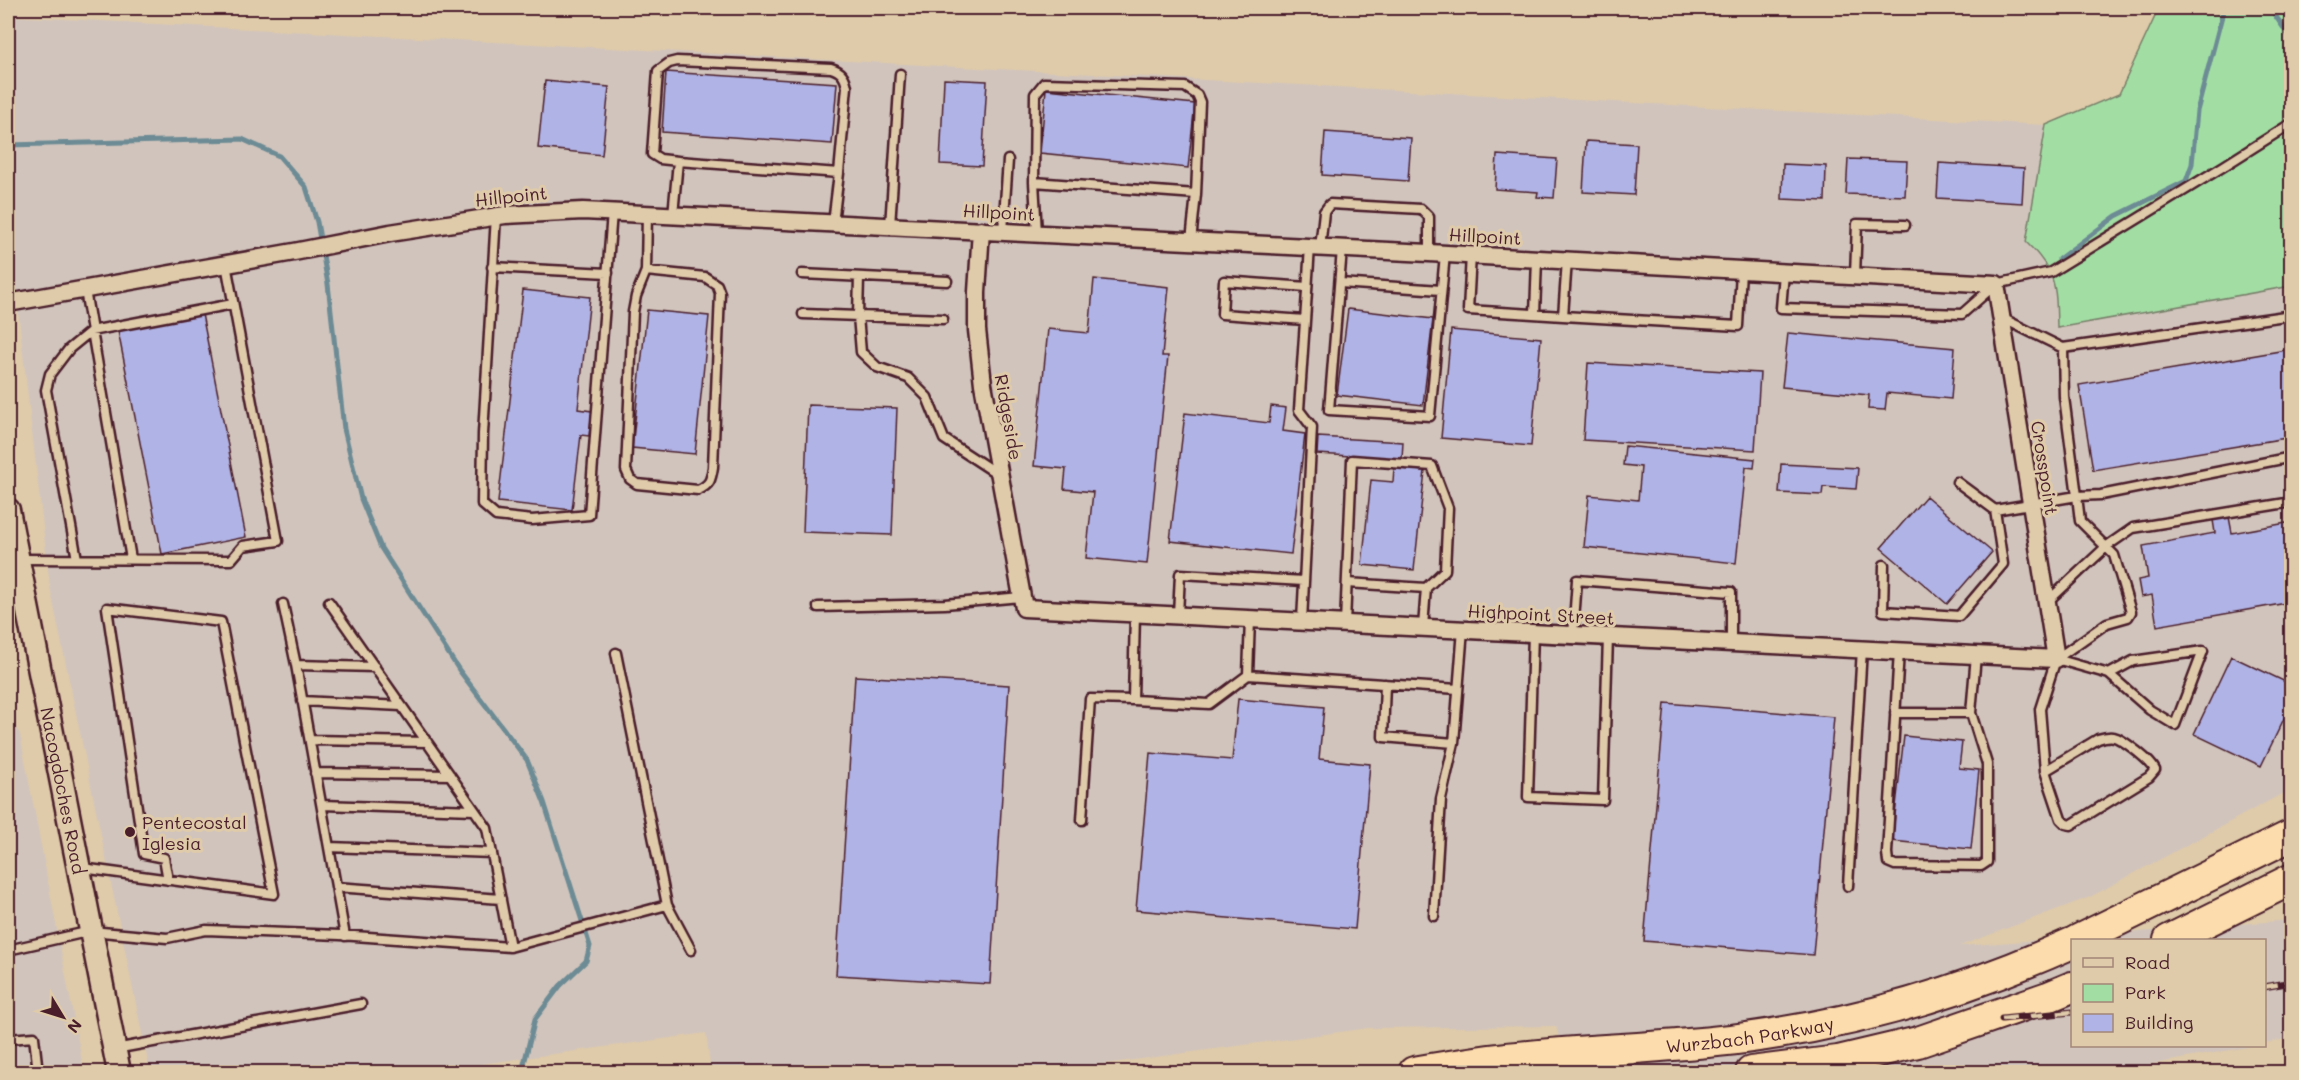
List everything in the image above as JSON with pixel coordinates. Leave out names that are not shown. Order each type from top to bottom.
[{"type":"highway","points":[[2080,939],[2292,835]]},
{"type":"highway","points":[[2171,939],[2292,879]]},
{"type":"highway","name":"Wurzbach Parkway","points":[[1414,1072],[1518,1057],[1744,1038],[1814,1027],[1899,1008],[1978,981],[2071,944]]},
{"type":"highway","points":[[1751,1072],[1838,1061],[1918,1042],[2071,988]]},
{"type":"main road","name":"Nacogdoches Road","points":[[8,510],[119,1072]]},
{"type":"street","name":"Hillpoint","points":[[8,303],[390,233],[496,216],[548,211],[612,212],[1003,231],[1996,284]]},
{"type":"street","name":"Ridgeside","points":[[981,230],[977,330],[983,384],[1022,602]]},
{"type":"street","name":"Crosspoint","points":[[1996,284],[2056,659]]},
{"type":"street","name":"Highpoint Street","points":[[1022,602],[1136,613],[2056,659]]},
{"type":"lane","points":[[832,223],[839,173],[847,87],[839,71],[831,68],[677,62],[658,71],[652,154],[660,159],[839,173]]},
{"type":"lane","points":[[890,226],[900,74]]},
{"type":"lane","points":[[1037,233],[1034,182],[1035,94],[1044,83],[1185,87],[1197,95],[1200,102],[1196,194],[1191,241]]},
{"type":"lane","points":[[1784,273],[1781,308],[1962,314],[1996,284],[2050,272],[2292,123]]},
{"type":"lane","points":[[1003,231],[1008,160]]},
{"type":"lane","points":[[673,215],[678,161]]},
{"type":"lane","points":[[1034,182],[1196,194]]},
{"type":"lane","points":[[1302,621],[1312,427],[1299,410],[1307,287],[1324,212],[1330,204],[1421,209],[1429,217],[1437,253],[1441,290],[1430,416],[1329,410],[1342,249]]},
{"type":"lane","points":[[496,216],[483,434],[482,504],[496,516],[532,520],[589,516],[612,212]]},
{"type":"lane","points":[[646,271],[705,277],[717,285],[720,293],[714,467],[707,487],[698,490],[637,484],[630,479],[626,470],[633,312],[636,296],[646,271],[647,214]]},
{"type":"lane","points":[[1855,275],[1857,224],[1905,225]]},
{"type":"lane","points":[[1471,255],[1468,310],[1738,326],[1741,270]]},
{"type":"lane","points":[[1535,314],[1537,259]]},
{"type":"lane","points":[[1563,316],[1567,260]]},
{"type":"lane","points":[[17,559],[231,560],[243,546],[278,541],[226,264]]},
{"type":"lane","points":[[492,267],[608,273]]},
{"type":"lane","points":[[802,274],[947,281]]},
{"type":"lane","points":[[859,278],[858,316],[861,352],[877,367],[908,378],[927,397],[945,439],[999,475]]},
{"type":"lane","points":[[1305,320],[1222,314],[1224,281],[1307,287]]},
{"type":"lane","points":[[1340,283],[1441,290]]},
{"type":"lane","points":[[85,290],[131,560]]},
{"type":"lane","points":[[77,559],[46,390],[50,374],[69,349],[91,331],[233,304]]},
{"type":"lane","points":[[803,314],[943,320]]},
{"type":"lane","points":[[2002,318],[2063,348],[2292,315]]},
{"type":"lane","points":[[2045,771],[2106,736],[2116,737],[2151,763],[2154,770],[2149,777],[2071,825],[2061,819],[2045,771],[2040,710],[2056,659],[2107,623],[2128,617],[2131,612],[2114,555],[2080,521],[2064,397],[2063,348]]},
{"type":"lane","points":[[1957,482],[1995,510],[2077,496],[2101,495],[2292,457]]},
{"type":"lane","points":[[1345,623],[1352,460],[1432,466],[1448,508],[1445,570],[1426,588],[1423,627]]},
{"type":"lane","points":[[2047,602],[2107,546],[2133,528],[2292,502]]},
{"type":"lane","points":[[1884,565],[1883,611],[1959,616],[2003,564],[1995,510]]},
{"type":"lane","points":[[1178,615],[1180,574],[1304,581]]},
{"type":"lane","points":[[1573,635],[1577,580],[1731,592],[1731,643]]},
{"type":"lane","points":[[1347,583],[1426,588]]},
{"type":"lane","points":[[329,602],[487,828],[510,947]]},
{"type":"lane","points":[[818,607],[1022,602]]},
{"type":"lane","points":[[283,604],[345,936]]},
{"type":"lane","points":[[78,867],[168,880],[274,894],[221,622],[107,608],[144,854],[164,858],[168,880]]},
{"type":"lane","points":[[1133,700],[1136,613]]},
{"type":"lane","points":[[1248,675],[1250,618]]},
{"type":"lane","points":[[1434,916],[1441,799],[1454,743],[1463,629]]},
{"type":"lane","points":[[1533,633],[1528,797],[1603,800],[1608,637]]},
{"type":"lane","points":[[1848,886],[1862,649]]},
{"type":"lane","points":[[1899,651],[1887,853],[1888,862],[1895,866],[1981,866],[1987,862],[1987,764],[1971,713],[1976,655]]},
{"type":"lane","points":[[2056,659],[2109,674],[2150,710],[2175,725],[2203,651],[2133,661],[2109,674]]},
{"type":"lane","points":[[616,653],[667,905],[691,950]]},
{"type":"lane","points":[[296,665],[375,667]]},
{"type":"lane","points":[[1082,820],[1090,699],[1209,704],[1248,675],[1458,689]]},
{"type":"lane","points":[[1385,684],[1383,737],[1454,743]]},
{"type":"lane","points":[[302,701],[401,706]]},
{"type":"lane","points":[[1895,713],[1971,713]]},
{"type":"lane","points":[[310,740],[427,742]]},
{"type":"lane","points":[[315,773],[450,775]]},
{"type":"lane","points":[[322,805],[474,810]]},
{"type":"lane","points":[[329,847],[492,853]]},
{"type":"lane","points":[[336,887],[501,899]]},
{"type":"lane","points":[[8,950],[91,931],[167,938],[206,930],[510,947],[667,905]]},
{"type":"lane","points":[[115,1049],[361,1004]]},
{"type":"lane","points":[[8,1039],[34,1037],[38,1072]]},
{"type":"shaded area","points":[[8,16],[2046,125],[2026,242],[2044,260],[2056,290],[2057,328],[2291,286],[2291,789],[2090,897],[1960,946],[2291,920],[2291,1038],[2266,1043],[2266,939],[2071,939],[2071,1047],[2247,1047],[2109,1072],[1567,1072],[1556,1026],[1369,1028],[1045,1072],[711,1072],[706,1033],[423,1072],[150,1072],[50,587],[8,224]]},
{"type":"shaded area","points":[[8,716],[20,734],[84,1072],[8,1072]]},
{"type":"green space","points":[[2159,8],[2291,8],[2291,286],[2057,328],[2053,280],[2044,262],[2026,242],[2046,125],[2119,94]]},
{"type":"building","points":[[666,72],[837,83],[832,144],[662,132]]},
{"type":"building","points":[[944,79],[987,81],[982,166],[940,164]]},
{"type":"building","points":[[545,81],[609,87],[602,155],[538,148]]},
{"type":"building","points":[[1046,89],[1195,104],[1188,168],[1040,153]]},
{"type":"building","points":[[1325,132],[1411,138],[1408,181],[1322,175]]},
{"type":"building","points":[[1586,141],[1637,144],[1634,195],[1583,192]]},
{"type":"building","points":[[1497,155],[1557,159],[1554,198],[1537,197],[1538,192],[1495,189]]},
{"type":"building","points":[[1848,159],[1907,161],[1905,196],[1846,194]]},
{"type":"building","points":[[1939,163],[2024,168],[2022,203],[1937,198]]},
{"type":"building","points":[[1783,164],[1826,166],[1825,201],[1782,199]]},
{"type":"building","points":[[1094,279],[1169,287],[1162,356],[1168,356],[1147,564],[1086,558],[1093,492],[1064,489],[1066,469],[1034,466],[1048,329],[1089,333]]},
{"type":"building","points":[[523,290],[590,297],[578,409],[592,411],[589,436],[581,435],[572,510],[498,502]]},
{"type":"building","points":[[1348,309],[1433,319],[1423,405],[1337,395]]},
{"type":"building","points":[[647,310],[709,316],[695,454],[632,448]]},
{"type":"building","points":[[202,314],[246,537],[162,554],[118,331]]},
{"type":"building","points":[[1451,330],[1541,338],[1531,446],[1441,438]]},
{"type":"building","points":[[1788,333],[1955,348],[1951,399],[1887,393],[1885,410],[1868,409],[1869,395],[1782,387]]},
{"type":"building","points":[[2292,349],[2292,437],[2093,470],[2079,385]]},
{"type":"building","points":[[1588,363],[1760,373],[1755,450],[1583,440]]},
{"type":"building","points":[[808,405],[897,408],[892,535],[803,532]]},
{"type":"building","points":[[1271,406],[1286,408],[1283,431],[1305,434],[1291,554],[1170,541],[1185,413],[1269,423]]},
{"type":"building","points":[[1318,437],[1403,442],[1402,459],[1317,454]]},
{"type":"building","points":[[1625,446],[1755,459],[1754,468],[1746,467],[1736,563],[1584,547],[1589,495],[1638,500],[1641,467],[1623,465]]},
{"type":"building","points":[[1781,464],[1858,468],[1856,489],[1823,487],[1822,495],[1779,493]]},
{"type":"building","points":[[1394,468],[1425,471],[1414,570],[1362,565],[1371,480],[1393,482]]},
{"type":"building","points":[[1926,496],[1992,552],[1947,604],[1881,548]]},
{"type":"building","points":[[2229,517],[2232,533],[2292,522],[2292,602],[2157,626],[2152,595],[2141,597],[2138,580],[2148,578],[2143,546],[2215,533],[2213,520]]},
{"type":"building","points":[[2231,656],[2292,685],[2292,702],[2261,766],[2194,734]]},
{"type":"building","points":[[855,676],[1009,685],[990,984],[836,975]]},
{"type":"building","points":[[1238,699],[1324,707],[1319,759],[1370,764],[1355,929],[1136,910],[1150,753],[1232,760]]},
{"type":"building","points":[[1665,703],[1834,717],[1813,955],[1644,941]]},
{"type":"building","points":[[1904,736],[1962,742],[1959,768],[1979,770],[1971,849],[1892,841]]},
{"type":"waterway","points":[[2059,259],[2116,216],[2186,181],[2192,164],[2197,111],[2224,8]]},
{"type":"waterway","points":[[2270,8],[2292,40]]},
{"type":"waterway","points":[[8,145],[242,139],[279,156],[306,187],[317,222],[328,284],[344,429],[361,499],[381,548],[459,670],[527,760],[544,802],[590,946],[586,961],[560,986],[535,1019],[522,1072]]},
{"type":"railway","points":[[2266,987],[2292,982]]},
{"type":"railway","points":[[2002,1019],[2071,1012]]},
{"type":"place","name":"Pentecostal Iglesia","points":[[130,832]]}]
